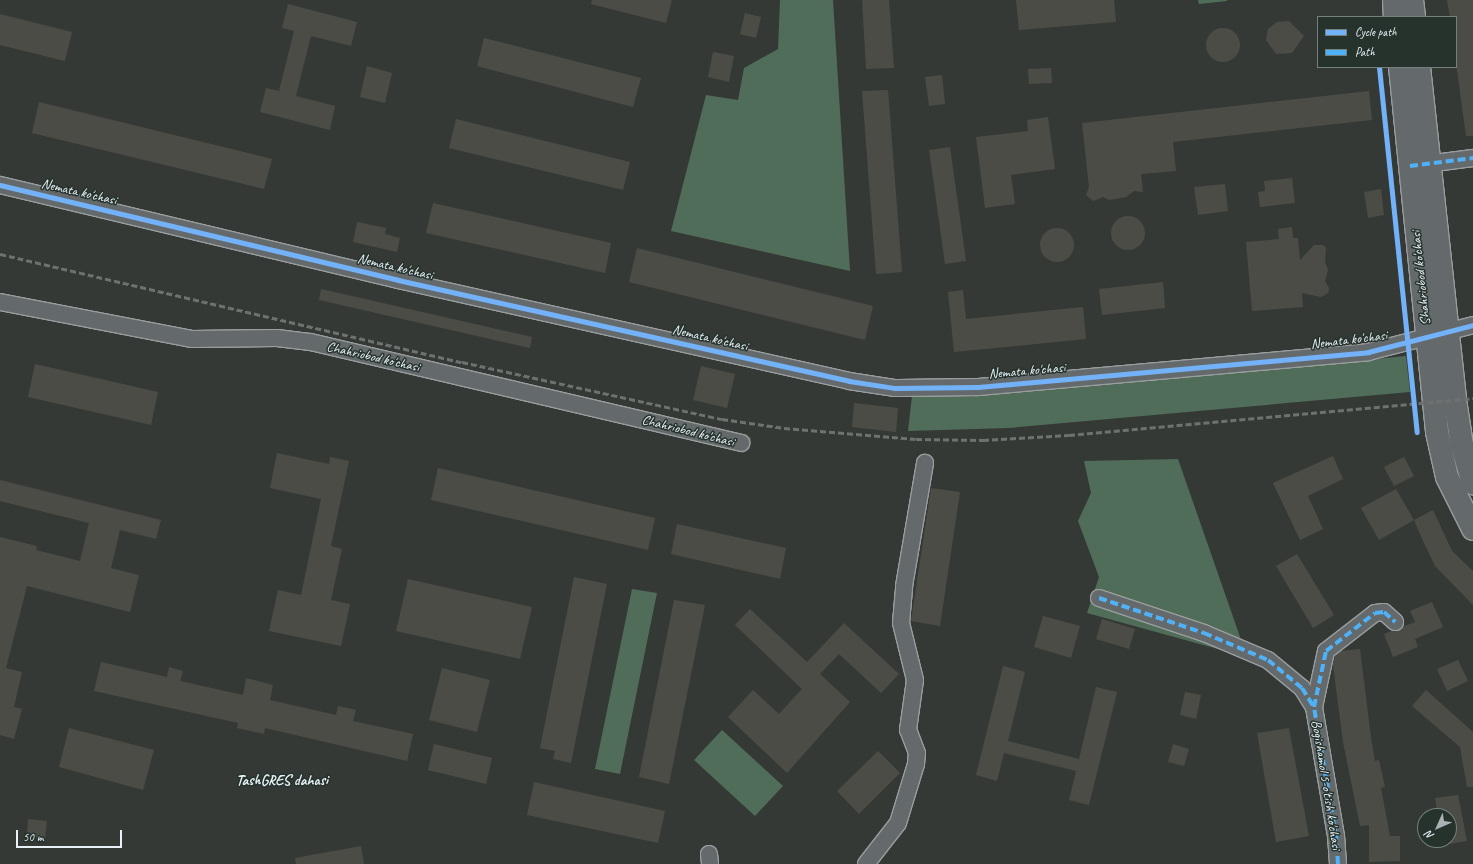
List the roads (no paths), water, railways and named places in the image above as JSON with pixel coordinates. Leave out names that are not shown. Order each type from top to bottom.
[{"type":"main road","points":[[1394,0],[1395,16]]},
{"type":"main road","points":[[1412,0],[1414,16]]},
{"type":"main road","name":"Shahriobod ko'chasi","points":[[1400,68],[1420,165],[1448,330],[1460,431],[1473,483]]},
{"type":"main road","name":"Shahriobod ko'chasi","points":[[1419,68],[1420,165],[1427,336],[1434,417],[1443,463],[1455,496],[1473,529]]},
{"type":"street","points":[[1420,165],[1473,158]]},
{"type":"street","name":"Nemata ko'chasi","points":[[0,185],[398,280],[849,381],[895,388],[978,387],[1368,352],[1408,343],[1448,330],[1473,325]]},
{"type":"street","name":"Chahriobod ko'chasi","points":[[0,302],[192,339],[276,338],[311,342],[741,444]]},
{"type":"street","points":[[866,864],[898,823],[916,764],[917,752],[908,730],[915,680],[901,623],[904,586],[925,464]]},
{"type":"street","points":[[1099,598],[1204,633],[1268,660],[1302,688],[1314,707]]},
{"type":"street","points":[[1314,707],[1326,651],[1375,613],[1384,612],[1395,622]]},
{"type":"street","name":"Bogishamol 5-o'tish ko'chasi","points":[[1314,707],[1336,836],[1338,864]]},
{"type":"railway","points":[[0,254],[462,362],[722,419],[784,428],[916,439],[983,440],[1069,435],[1473,398]]},
{"type":"district","name":"TashGRES dahasi","points":[[282,781]]}]
